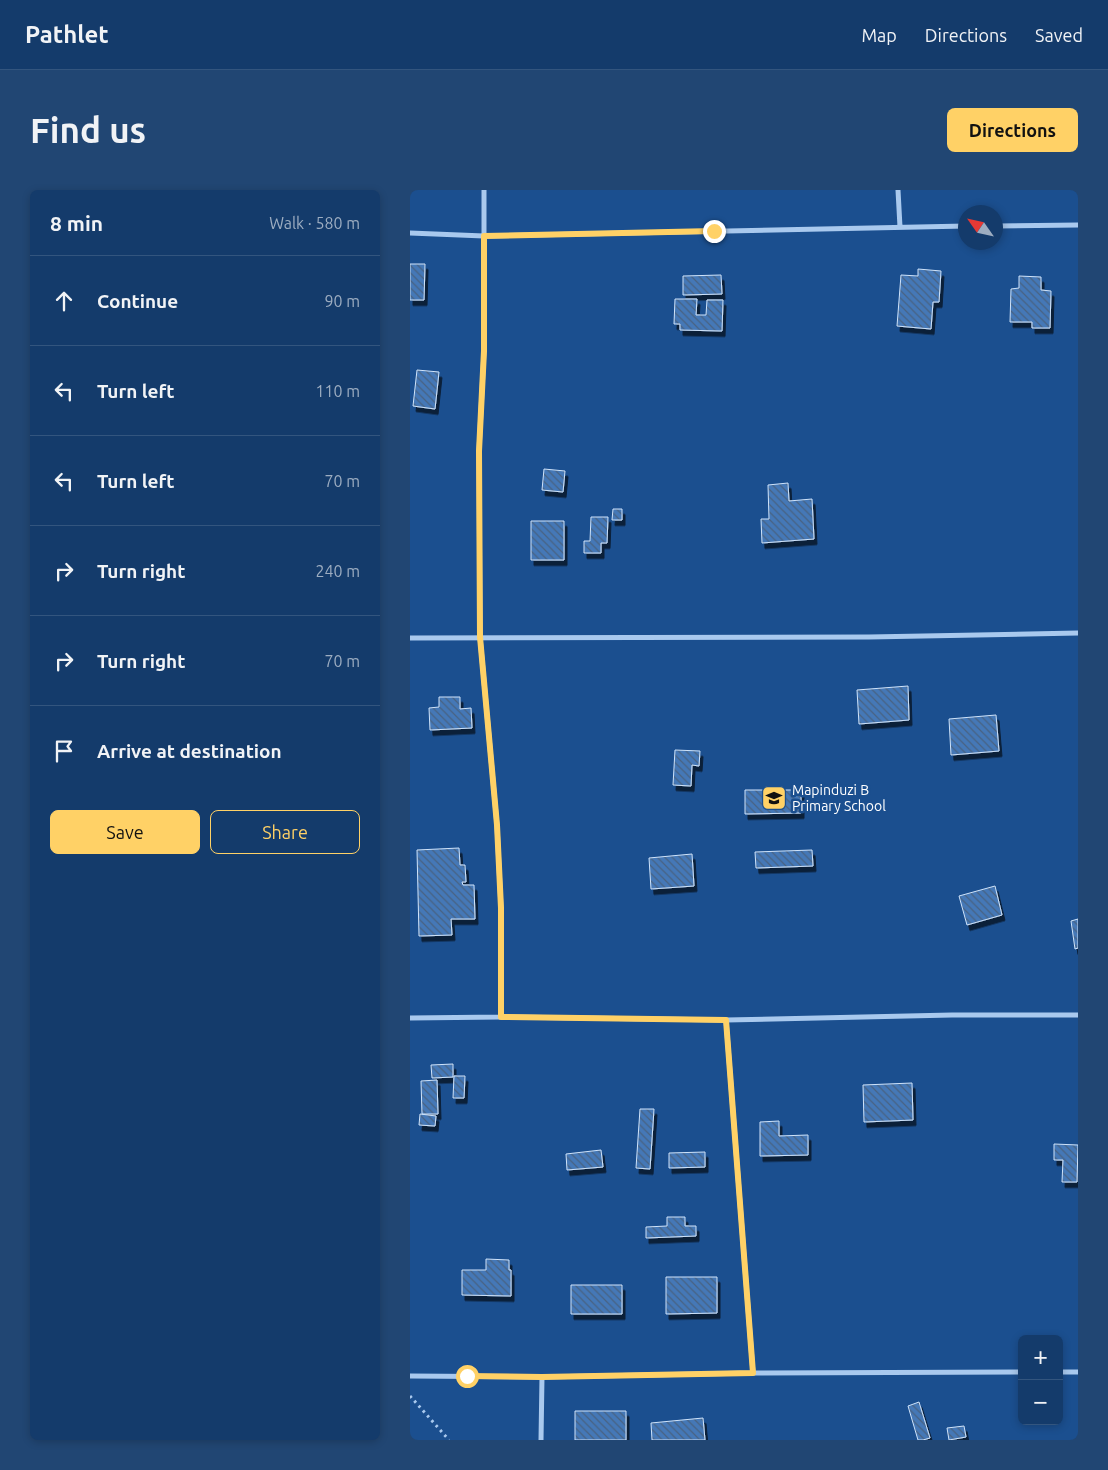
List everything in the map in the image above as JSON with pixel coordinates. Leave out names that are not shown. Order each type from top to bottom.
[{"type":"street","points":[[484,190],[484,351],[479,451],[480,637],[497,825],[501,908],[501,1017]]},
{"type":"street","points":[[898,190],[900,227]]},
{"type":"street","points":[[1003,226],[1078,224]]},
{"type":"street","points":[[410,233],[484,236],[958,226]]},
{"type":"street","points":[[410,638],[869,637],[1078,633]]},
{"type":"street","points":[[410,1018],[501,1017],[726,1020],[952,1015],[1078,1015]]},
{"type":"street","points":[[726,1020],[753,1373]]},
{"type":"street","points":[[410,1376],[542,1377],[753,1373],[1018,1372]]},
{"type":"street","points":[[1063,1372],[1078,1372]]},
{"type":"street","points":[[541,1440],[542,1377]]},
{"type":"path","points":[[410,1396],[449,1440]]},
{"type":"building","points":[[410,264],[425,264],[424,300],[410,300]]},
{"type":"building","points":[[918,269],[941,271],[939,302],[933,302],[931,329],[897,326],[901,275],[918,276]]},
{"type":"building","points":[[721,275],[722,294],[683,295],[683,276]]},
{"type":"building","points":[[1019,276],[1041,277],[1041,290],[1051,291],[1050,328],[1032,328],[1032,322],[1010,322],[1011,289],[1019,288]]},
{"type":"building","points":[[675,299],[697,299],[696,315],[706,315],[707,300],[723,300],[722,331],[680,330],[680,324],[674,324]]},
{"type":"building","points":[[417,370],[439,372],[435,409],[413,406]]},
{"type":"building","points":[[544,469],[565,471],[563,492],[542,490]]},
{"type":"building","points":[[788,483],[789,501],[812,499],[814,539],[762,543],[761,519],[769,519],[768,485]]},
{"type":"building","points":[[613,509],[622,509],[622,520],[612,520]]},
{"type":"building","points":[[591,517],[608,517],[607,543],[601,543],[601,553],[584,553],[584,541],[590,541]]},
{"type":"building","points":[[531,521],[564,521],[564,560],[531,560]]},
{"type":"building","points":[[908,686],[909,720],[859,724],[857,690]]},
{"type":"building","points":[[439,697],[460,697],[460,709],[471,708],[472,728],[430,730],[429,708],[439,707]]},
{"type":"building","points":[[996,715],[999,751],[951,755],[949,719]]},
{"type":"building","points":[[675,750],[700,751],[699,766],[692,765],[691,786],[673,785]]},
{"type":"building","points":[[745,790],[801,790],[801,813],[745,814]]},
{"type":"building","points":[[459,848],[460,865],[465,865],[466,882],[462,882],[463,885],[474,885],[475,919],[451,919],[452,935],[419,936],[417,850]]},
{"type":"building","points":[[812,850],[813,866],[756,868],[755,852]]},
{"type":"building","points":[[692,854],[694,886],[651,889],[649,858]]},
{"type":"building","points":[[995,886],[1002,915],[967,925],[959,896]]},
{"type":"building","points":[[1078,919],[1078,948],[1075,949],[1071,921]]},
{"type":"building","points":[[453,1064],[453,1077],[432,1078],[431,1065]]},
{"type":"building","points":[[454,1076],[465,1076],[464,1098],[453,1098]]},
{"type":"building","points":[[437,1080],[438,1114],[422,1114],[421,1081]]},
{"type":"building","points":[[912,1083],[913,1120],[864,1122],[863,1085]]},
{"type":"building","points":[[640,1109],[654,1109],[650,1169],[636,1168]]},
{"type":"building","points":[[420,1114],[436,1116],[435,1126],[419,1125]]},
{"type":"building","points":[[779,1121],[779,1136],[808,1135],[808,1155],[760,1156],[760,1122]]},
{"type":"building","points":[[1054,1144],[1078,1145],[1077,1182],[1062,1182],[1063,1160],[1054,1160]]},
{"type":"building","points":[[601,1150],[603,1167],[567,1170],[566,1154]]},
{"type":"building","points":[[705,1152],[705,1167],[669,1168],[669,1153]]},
{"type":"building","points":[[667,1217],[685,1217],[685,1226],[696,1226],[696,1236],[646,1238],[646,1227],[667,1226]]},
{"type":"building","points":[[486,1259],[509,1260],[511,1296],[462,1295],[462,1270],[486,1270]]},
{"type":"building","points":[[666,1277],[717,1277],[717,1313],[666,1314]]},
{"type":"building","points":[[571,1285],[622,1285],[622,1314],[571,1314]]},
{"type":"building","points":[[919,1402],[930,1438],[923,1440],[918,1440],[908,1406]]},
{"type":"building","points":[[575,1411],[626,1411],[626,1440],[575,1440]]},
{"type":"building","points":[[703,1418],[705,1440],[652,1440],[651,1423]]},
{"type":"building","points":[[964,1426],[966,1437],[949,1440],[947,1428]]},
{"type":"place","name":"Mapinduzi B Primary School","points":[[774,798]]},
{"type":"route","points":[[467,1376],[542,1377],[753,1373],[726,1020],[501,1017],[501,908],[497,825],[480,637],[479,451],[484,351],[484,236],[714,231]]}]
